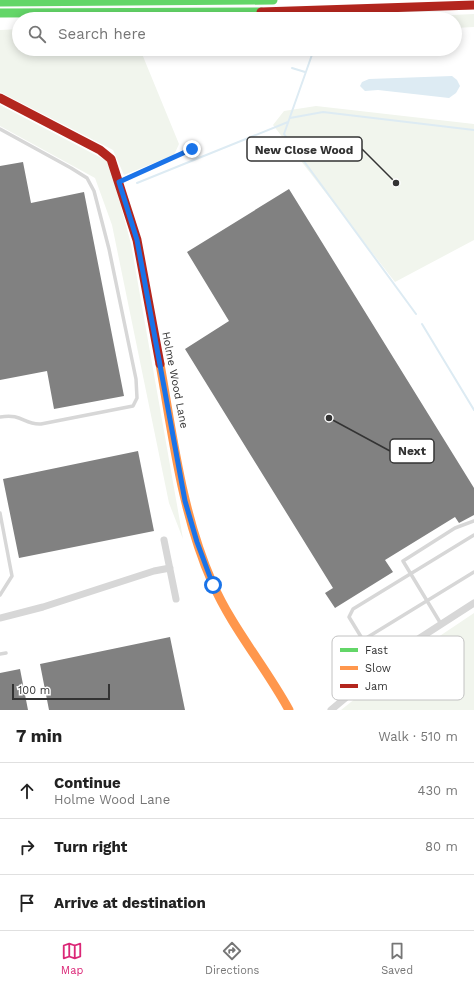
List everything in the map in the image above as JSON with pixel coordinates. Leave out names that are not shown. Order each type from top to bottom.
[{"type":"main road","points":[[0,2],[274,0]]},
{"type":"main road","points":[[259,12],[398,9],[474,5]]},
{"type":"main road","points":[[0,13],[12,13]]},
{"type":"main road","name":"Holme Wood Lane","points":[[0,98],[100,150],[111,159],[137,240],[185,501],[197,542],[213,585],[225,609],[267,671],[289,710]]},
{"type":"street","points":[[164,540],[176,598]]},
{"type":"street","points":[[0,618],[43,608],[170,568]]},
{"type":"street","points":[[423,636],[474,603]]},
{"type":"street","points":[[331,710],[343,700]]},
{"type":"lane","points":[[0,129],[87,178],[94,191],[120,297],[136,378],[137,398],[132,406],[41,424],[33,425],[22,418],[12,415],[0,417]]},
{"type":"lane","points":[[119,182],[192,149]]},
{"type":"lane","points":[[0,513],[12,576],[0,595]]},
{"type":"lane","points":[[441,624],[429,601],[403,561],[455,528],[474,520]]},
{"type":"lane","points":[[361,636],[349,617],[350,612],[474,536]]},
{"type":"lane","points":[[370,636],[474,572]]},
{"type":"lane","points":[[0,654],[6,653]]},
{"type":"shaded area","points":[[474,14],[474,27],[462,28],[462,15]]},
{"type":"shaded area","points":[[12,29],[12,56],[143,56],[179,144],[174,155],[124,175],[113,150],[0,92],[0,30]]},
{"type":"shaded area","points":[[452,76],[457,80],[460,86],[456,93],[449,98],[378,90],[365,91],[360,86],[362,82],[369,79]]},
{"type":"shaded area","points":[[0,105],[109,162],[131,244],[183,539],[169,503],[112,225],[95,178],[0,126]]},
{"type":"shaded area","points":[[316,106],[474,124],[474,240],[395,282],[273,125],[284,111]]},
{"type":"shaded area","points":[[474,613],[474,710],[341,710],[354,700],[464,700],[464,636],[440,636]]},
{"type":"building","points":[[23,162],[31,203],[84,192],[124,396],[54,409],[47,371],[0,380],[0,166]]},
{"type":"building","points":[[289,189],[474,488],[474,515],[459,523],[455,517],[385,560],[393,572],[335,608],[325,593],[333,588],[185,349],[229,321],[187,252]]},
{"type":"building","points":[[138,451],[154,531],[19,558],[3,479]]},
{"type":"building","points":[[170,637],[185,710],[49,710],[40,664]]},
{"type":"building","points":[[20,669],[28,710],[0,710],[0,673]]},
{"type":"waterway","points":[[312,56],[284,134],[416,314]]},
{"type":"waterway","points":[[292,68],[305,72]]},
{"type":"waterway","points":[[290,118],[323,112],[474,130]]},
{"type":"waterway","points":[[137,183],[288,122]]},
{"type":"waterway","points":[[422,324],[474,410]]},
{"type":"traffic: fast","points":[[0,2],[273,0]]},
{"type":"traffic: fast","points":[[0,13],[12,13]]},
{"type":"traffic: slow","points":[[160,364],[180,475],[193,530],[202,556],[212,582],[229,615],[289,710]]},
{"type":"traffic: jam","points":[[261,12],[474,5]]},
{"type":"traffic: jam","points":[[0,98],[100,150],[111,159],[137,240],[160,364]]},
{"type":"place","name":"New Close Wood","points":[[396,183]]},
{"type":"place","name":"Next","points":[[329,418]]},
{"type":"route","points":[[192,149],[119,182],[137,240],[185,501],[197,542],[213,585]]}]
